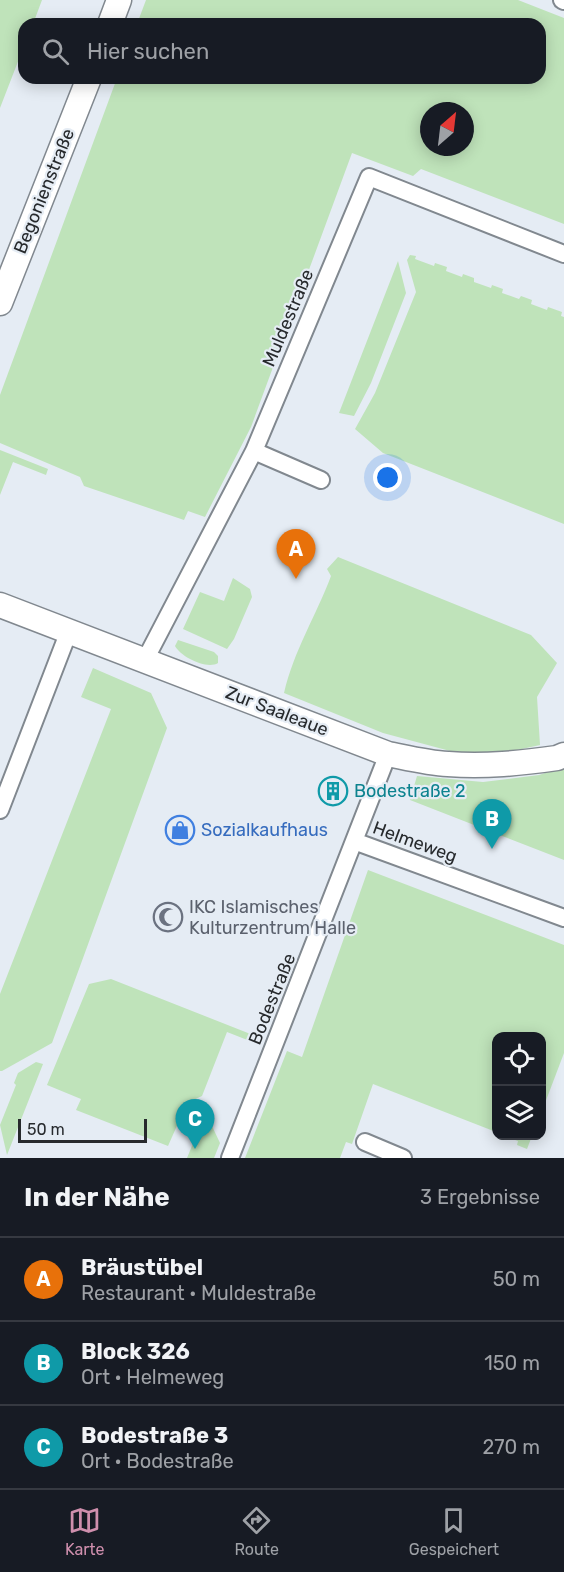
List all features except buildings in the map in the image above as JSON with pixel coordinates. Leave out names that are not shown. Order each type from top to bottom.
[{"type":"street","points":[[112,18],[119,0]]},
{"type":"street","name":"Begonienstraße","points":[[0,303],[87,84]]},
{"type":"street","name":"Muldestraße","points":[[145,660],[254,451],[369,177],[564,254]]},
{"type":"street","points":[[254,451],[321,480]]},
{"type":"street","name":"Zur Saaleaue","points":[[0,605],[388,754],[447,764],[477,765],[509,764],[557,758],[564,755]]},
{"type":"street","points":[[0,810],[69,631]]},
{"type":"street","name":"Bodestraße","points":[[230,1158],[388,754]]},
{"type":"street","name":"Helmeweg","points":[[354,840],[564,918]]},
{"type":"street","points":[[365,1142],[403,1158]]},
{"type":"green space","points":[[0,0],[42,0],[35,18],[18,18],[18,62],[0,108]]},
{"type":"green space","points":[[146,0],[518,0],[564,18],[564,224],[421,169],[413,176],[352,153],[251,427],[205,517],[188,511],[184,520],[84,486],[80,477],[0,443],[0,395],[115,84],[546,84],[546,18],[139,18]]},
{"type":"green space","points":[[410,255],[434,266],[435,263],[447,267],[446,271],[462,277],[463,274],[474,278],[474,282],[491,288],[492,285],[503,289],[502,293],[519,299],[521,296],[532,300],[531,304],[547,310],[548,307],[562,312],[561,316],[564,317],[564,524],[383,453],[355,429],[375,393],[416,292],[407,260]]},
{"type":"green space","points":[[398,261],[406,293],[371,383],[354,416],[339,413]]},
{"type":"green space","points":[[0,450],[48,469],[46,475],[13,462],[0,495]]},
{"type":"green space","points":[[338,557],[531,635],[557,663],[537,697],[540,745],[499,754],[465,755],[383,733],[284,693],[293,662],[331,576],[327,569]]},
{"type":"green space","points":[[233,578],[250,589],[252,597],[234,639],[227,649],[183,629],[200,592],[224,601]]},
{"type":"green space","points":[[178,640],[214,652],[218,656],[218,663],[201,664],[188,658],[175,646]]},
{"type":"green space","points":[[93,668],[151,693],[167,728],[52,1043],[0,1071],[0,994],[111,709],[81,697]]},
{"type":"green space","points":[[564,767],[564,860],[410,800],[417,776],[483,782],[539,775]]},
{"type":"green space","points":[[368,870],[564,945],[564,1053],[546,1100],[546,1032],[492,1032],[492,1130],[373,1084],[352,1144],[346,1142],[340,1158],[245,1158],[287,1051],[302,1057]]},
{"type":"green space","points":[[111,979],[253,1035],[255,1043],[227,1032],[202,1096],[187,1103],[168,1146],[76,1110],[81,1099],[47,1085],[89,984]]},
{"type":"green space","points":[[36,1062],[43,1064],[7,1155],[0,1125],[16,1085],[14,1083],[18,1073]]},
{"type":"green space","points":[[212,1126],[220,1143],[214,1158],[187,1158],[196,1136]]},
{"type":"green space","points":[[515,1140],[530,1140],[527,1149],[517,1145],[518,1141]]},
{"type":"place","name":"Bräustübel","points":[[296,579]]},
{"type":"place","name":"Bodestraße 2","points":[[333,791]]},
{"type":"place","name":"Sozialkaufhaus","points":[[180,830]]},
{"type":"place","name":"Block 326","points":[[492,849]]},
{"type":"place","name":"IKC Islamisches Kulturzentrum Halle","points":[[168,917]]},
{"type":"place","name":"Bodestraße 3","points":[[195,1149]]}]
